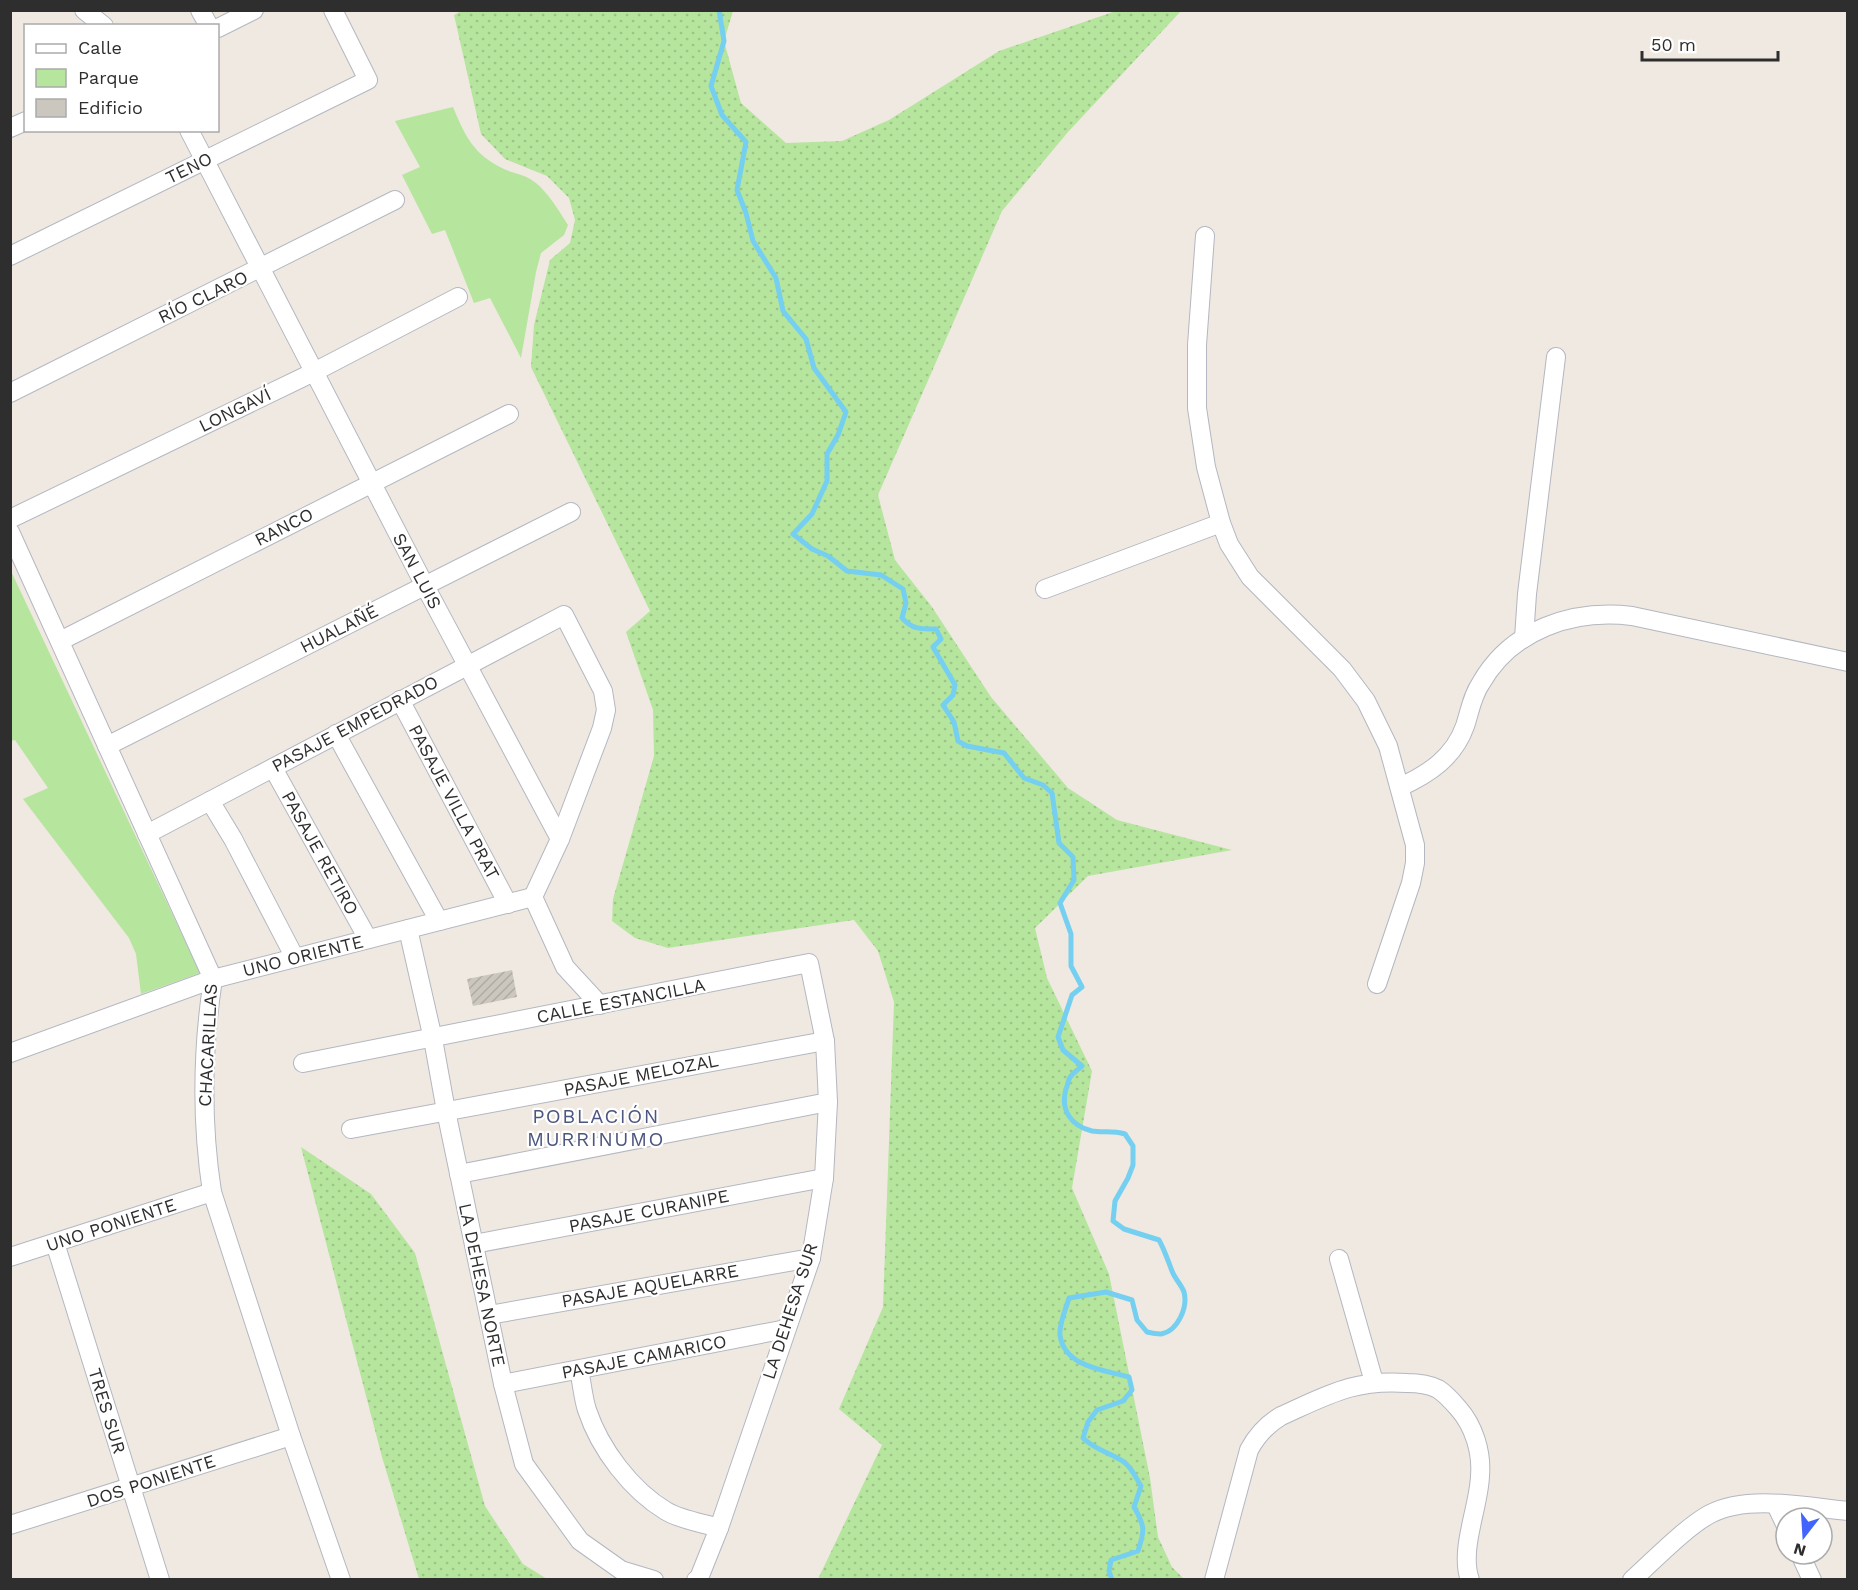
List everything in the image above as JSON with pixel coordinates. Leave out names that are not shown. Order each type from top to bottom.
[{"type":"street","points":[[84,10],[102,24]]},
{"type":"street","points":[[200,10],[208,24]]},
{"type":"street","points":[[219,28],[254,10]]},
{"type":"street","name":"TENO","points":[[10,256],[368,80],[333,10]]},
{"type":"street","points":[[10,128],[24,121]]},
{"type":"street","name":"SAN LUIS","points":[[190,132],[371,483],[560,839]]},
{"type":"street","name":"RÍO CLARO","points":[[10,393],[395,200]]},
{"type":"street","points":[[1205,236],[1197,345],[1197,397],[1206,467],[1221,523],[1229,543],[1250,577],[1342,669],[1366,701],[1388,746],[1415,845],[1415,863],[1411,883],[1377,984]]},
{"type":"street","name":"LONGAVÍ","points":[[10,519],[314,372],[458,297]]},
{"type":"street","points":[[1524,638],[1527,594],[1556,357]]},
{"type":"street","name":"RANCO","points":[[60,641],[509,414]]},
{"type":"street","name":"HUALAÑÉ","points":[[107,746],[571,512]]},
{"type":"street","points":[[1045,589],[1221,523]]},
{"type":"street","name":"CHACARILLAS","points":[[10,532],[213,979],[204,1054],[203,1092],[204,1125],[212,1192],[291,1436],[341,1580]]},
{"type":"street","points":[[1400,787],[1433,769],[1453,749],[1466,724],[1480,684],[1498,658],[1538,630],[1568,619],[1583,615],[1616,614],[1848,662]]},
{"type":"street","name":"PASAJE EMPEDRADO","points":[[147,834],[564,615],[603,691],[606,710],[602,729],[560,839]]},
{"type":"street","name":"PASAJE VILLA PRAT","points":[[400,700],[508,904]]},
{"type":"street","points":[[336,734],[439,921]]},
{"type":"street","name":"PASAJE RETIRO","points":[[273,768],[368,939]]},
{"type":"street","points":[[210,801],[233,839],[295,958]]},
{"type":"street","points":[[560,839],[533,897],[565,967],[600,1005]]},
{"type":"street","name":"UNO ORIENTE","points":[[10,1053],[213,979],[533,897]]},
{"type":"street","name":"LA DEHESA NORTE","points":[[408,929],[433,1039],[503,1384],[524,1464],[580,1541],[621,1570],[654,1580]]},
{"type":"street","name":"CALLE ESTANCILLA","points":[[303,1064],[809,963]]},
{"type":"street","name":"LA DEHESA SUR","points":[[698,1579],[719,1528],[811,1258],[824,1178],[828,1102],[825,1041],[809,963]]},
{"type":"street","name":"PASAJE MELOZAL","points":[[351,1129],[825,1041]]},
{"type":"street","points":[[459,1174],[828,1102]]},
{"type":"street","name":"PASAJE CURANIPE","points":[[474,1244],[824,1178]]},
{"type":"street","name":"UNO PONIENTE","points":[[10,1257],[212,1192]]},
{"type":"street","name":"TRES SUR","points":[[55,1243],[160,1580]]},
{"type":"street","name":"PASAJE AQUELARRE","points":[[489,1315],[811,1258]]},
{"type":"street","points":[[1339,1259],[1374,1382]]},
{"type":"street","name":"PASAJE CAMARICO","points":[[503,1384],[786,1329]]},
{"type":"street","points":[[579,1370],[587,1409],[596,1432],[616,1463],[642,1494],[668,1512],[719,1528]]},
{"type":"street","points":[[1214,1580],[1249,1450],[1258,1435],[1272,1421],[1281,1416],[1344,1389],[1374,1382],[1424,1384],[1438,1389],[1451,1400],[1469,1424],[1479,1450],[1480,1469],[1479,1488],[1466,1559],[1470,1580]]},
{"type":"street","name":"DOS PONIENTE","points":[[10,1525],[291,1436]]},
{"type":"street","points":[[1632,1580],[1708,1515],[1731,1506],[1776,1504],[1848,1511]]},
{"type":"street","points":[[1806,1566],[1812,1580]]},
{"type":"green space","points":[[461,11],[733,11],[724,41],[741,103],[786,143],[842,141],[889,120],[999,51],[1116,11],[1181,11],[1068,132],[1002,211],[878,495],[895,560],[932,607],[991,697],[1068,788],[1117,820],[1232,850],[1088,876],[1035,928],[1047,978],[1092,1071],[1072,1188],[1109,1274],[1150,1478],[1158,1537],[1172,1567],[1184,1579],[818,1579],[882,1445],[839,1409],[883,1307],[894,1002],[878,951],[854,920],[668,948],[635,938],[612,921],[613,899],[654,756],[653,710],[626,632],[650,611],[531,367],[534,325],[550,260],[570,243],[575,220],[569,198],[547,176],[505,159],[481,134],[454,15]]},
{"type":"green space","points":[[453,107],[466,136],[478,151],[494,164],[536,183],[568,225],[564,235],[541,253],[521,358],[490,298],[474,303],[445,230],[432,234],[402,175],[420,167],[395,121]]},
{"type":"green space","points":[[10,569],[200,973],[141,994],[136,954],[129,938],[23,799],[48,788],[15,740],[11,741]]},
{"type":"green space","points":[[301,1147],[371,1194],[415,1253],[485,1506],[523,1564],[547,1579],[419,1579],[382,1457]]},
{"type":"building","points":[[512,970],[517,997],[473,1006],[467,979]]},
{"type":"waterway","points":[[719,10],[724,41],[711,86],[722,115],[746,142],[737,190],[753,241],[776,278],[783,311],[806,339],[814,368],[846,412],[838,435],[827,454],[827,481],[812,514],[793,534],[847,571],[881,575],[903,589],[906,603],[902,618],[914,627],[936,629],[941,639],[933,647],[955,685],[953,695],[943,705],[954,722],[958,741],[967,746],[1004,753],[1024,778],[1043,785],[1052,793],[1059,843],[1073,857],[1074,880],[1060,903],[1071,934],[1071,966],[1082,987],[1072,995],[1058,1037],[1063,1050],[1082,1066],[1070,1077],[1065,1097],[1066,1110],[1073,1121],[1085,1129],[1125,1134],[1133,1146],[1133,1165],[1115,1201],[1113,1221],[1124,1229],[1159,1240],[1173,1274],[1184,1292],[1185,1298],[1180,1318],[1172,1328],[1161,1334],[1147,1332],[1137,1320],[1132,1300],[1106,1292],[1069,1298],[1062,1321],[1060,1335],[1063,1346],[1069,1354],[1077,1361],[1097,1369],[1129,1377],[1132,1390],[1123,1401],[1097,1410],[1088,1422],[1083,1438],[1093,1446],[1124,1462],[1132,1470],[1141,1486],[1134,1507],[1143,1528],[1138,1551],[1111,1560],[1109,1571],[1112,1580]]},
{"type":"district","name":"POBLACIÓN MURRINUMO","points":[[596,1128]]}]
